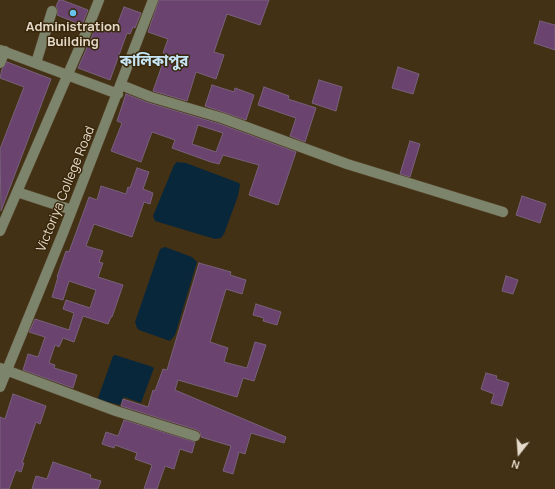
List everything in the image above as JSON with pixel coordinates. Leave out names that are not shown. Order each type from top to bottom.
[{"type":"street","points":[[0,231],[68,76],[99,0]]},
{"type":"street","name":"Victoriya College Road","points":[[0,387],[3,369],[72,210],[120,90],[153,0]]},
{"type":"street","points":[[36,63],[52,11]]},
{"type":"street","points":[[0,64],[2,50],[68,76],[151,97],[222,118],[347,164],[503,212]]},
{"type":"street","points":[[17,192],[72,210]]},
{"type":"street","points":[[3,369],[116,412],[196,436]]},
{"type":"water","points":[[177,162],[186,163],[239,183],[238,196],[224,234],[221,238],[215,239],[155,221],[153,216],[174,165]]},
{"type":"water","points":[[165,247],[192,257],[197,262],[175,335],[170,341],[139,330],[135,322],[160,249]]},
{"type":"water","points":[[115,355],[154,368],[141,403],[124,397],[120,405],[99,400],[98,398],[113,356]]},
{"type":"building","name":"Administration Building","points":[[59,0],[88,10],[82,25],[57,15],[58,10],[56,6]]},
{"type":"building","points":[[159,0],[269,0],[260,25],[227,14],[214,52],[224,55],[216,79],[196,72],[187,101],[153,91],[166,54],[163,53],[168,39],[148,32]]},
{"type":"building","points":[[124,7],[141,13],[135,28],[133,27],[130,34],[127,33],[110,80],[78,68],[96,27],[114,33]]},
{"type":"building","points":[[540,21],[555,25],[555,50],[534,43]]},
{"type":"building","points":[[7,62],[51,79],[1,211],[0,149],[24,87],[0,78],[2,69]]},
{"type":"building","points":[[398,67],[419,74],[413,94],[392,88]]},
{"type":"building","points":[[319,80],[342,87],[336,111],[312,103]]},
{"type":"building","points":[[212,85],[234,92],[235,88],[254,95],[246,120],[205,106]]},
{"type":"building","points":[[264,87],[289,96],[288,99],[316,108],[305,142],[290,136],[296,118],[258,105]]},
{"type":"building","points":[[126,94],[149,103],[220,124],[296,152],[278,205],[249,195],[259,165],[223,155],[219,164],[211,162],[172,148],[175,140],[152,132],[141,162],[111,151],[122,123],[117,121]],"holes":[[[198,125],[223,133],[216,152],[192,144]]]},
{"type":"building","points":[[410,141],[420,144],[410,177],[400,174]]},
{"type":"building","points":[[137,168],[149,172],[143,189],[153,193],[150,204],[144,202],[132,237],[94,224],[86,246],[103,251],[99,262],[103,263],[98,277],[123,285],[112,317],[108,324],[83,316],[74,342],[63,338],[59,347],[55,345],[49,363],[55,365],[54,368],[77,375],[73,388],[23,370],[28,354],[38,357],[45,337],[29,332],[35,319],[69,330],[74,313],[63,309],[66,300],[90,308],[96,290],[69,281],[63,300],[52,297],[57,277],[66,251],[69,252],[89,197],[97,200],[101,186],[126,194],[128,187],[130,188]]},
{"type":"building","points":[[522,196],[546,204],[540,223],[516,215]]},
{"type":"building","points":[[199,263],[231,272],[230,275],[246,280],[242,294],[226,289],[210,342],[228,348],[224,362],[247,368],[255,342],[266,345],[254,381],[243,378],[237,397],[178,380],[175,390],[286,437],[284,443],[251,433],[245,454],[239,452],[233,474],[223,471],[231,446],[201,437],[200,432],[197,430],[121,406],[123,399],[148,407],[153,390],[155,391],[163,369],[167,370]]},
{"type":"building","points":[[506,276],[518,280],[513,294],[502,291]]},
{"type":"building","points":[[256,304],[281,312],[277,325],[263,321],[264,318],[253,315]]},
{"type":"building","points":[[486,373],[497,376],[496,379],[509,383],[502,406],[491,403],[494,394],[481,389]]},
{"type":"building","points":[[13,394],[46,406],[40,424],[36,422],[22,463],[24,463],[21,472],[16,470],[9,489],[0,489],[0,417],[5,419]]},
{"type":"building","points":[[124,420],[195,442],[192,453],[180,449],[174,469],[165,466],[157,489],[144,489],[152,465],[135,459],[137,453],[115,445],[114,448],[102,444],[106,432],[118,436]]},
{"type":"building","points":[[53,462],[91,475],[90,478],[101,481],[98,489],[32,489],[36,476],[47,479]]},
{"type":"place","name":"Administration Building","points":[[73,13]]},
{"type":"district","name":"কালিকাপুর","points":[[154,62]]}]
